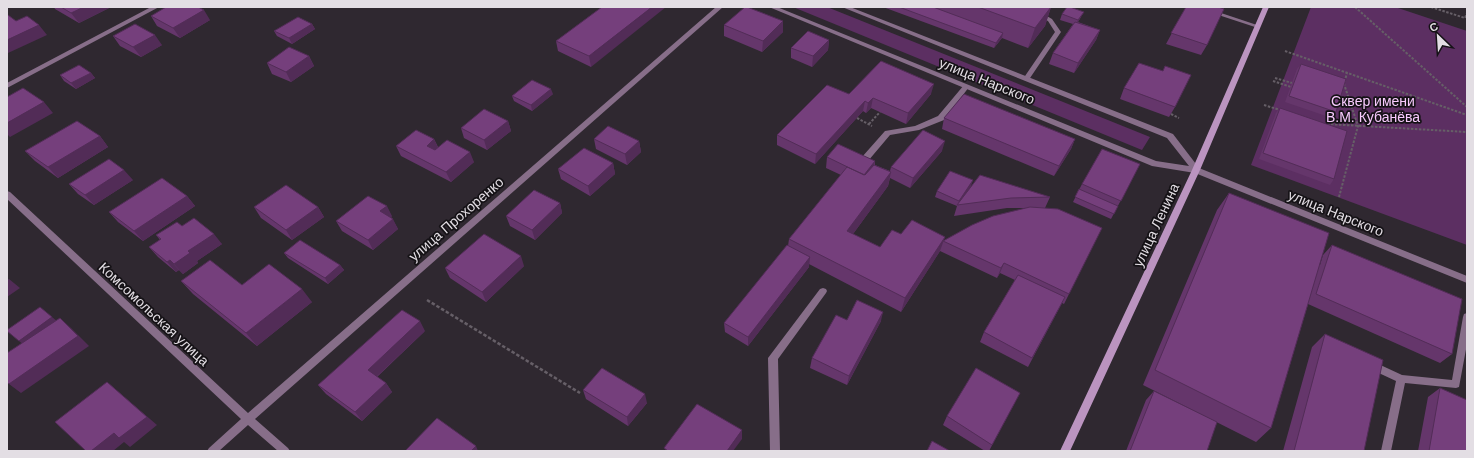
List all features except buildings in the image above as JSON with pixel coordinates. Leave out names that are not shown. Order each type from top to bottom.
[{"type":"main road","name":"улица Ленина","points":[[1065,451],[1196,170],[1266,7]]},
{"type":"street","points":[[7,86],[156,7]]},
{"type":"street","name":"улица Прохоренко","points":[[212,451],[720,7]]},
{"type":"street","name":"улица Нарского","points":[[772,7],[1155,164],[1196,170],[1467,280]]},
{"type":"street","name":"улица Нарского","points":[[845,7],[1170,136],[1196,170]]},
{"type":"street","points":[[1026,7],[1050,20],[1058,32],[1026,78]]},
{"type":"street","points":[[1197,7],[1257,26]]},
{"type":"street","points":[[865,159],[888,133],[916,128],[941,118],[966,86]]},
{"type":"street","name":"Комсомольская улица","points":[[7,194],[248,419],[285,451]]},
{"type":"street","points":[[775,451],[773,358],[823,291]]},
{"type":"street","points":[[1360,360],[1401,379],[1456,384],[1467,317]]},
{"type":"street","points":[[1386,451],[1401,379]]},
{"type":"path","points":[[1355,7],[1467,107]]},
{"type":"path","points":[[1431,7],[1466,19],[1467,13]]},
{"type":"path","points":[[1285,51],[1467,115]]},
{"type":"path","points":[[1339,197],[1358,126],[1344,84],[1347,73]]},
{"type":"path","points":[[1274,78],[1292,83]]},
{"type":"path","points":[[1273,81],[1291,87]]},
{"type":"path","points":[[1264,105],[1284,112]]},
{"type":"path","points":[[869,124],[880,112]]},
{"type":"path","points":[[1171,114],[1179,118]]},
{"type":"path","points":[[857,118],[866,123]]},
{"type":"path","points":[[1319,124],[1467,132]]},
{"type":"path","points":[[427,300],[580,393]]},
{"type":"green space","points":[[793,7],[827,7],[1150,137],[1142,150]]},
{"type":"green space","name":"Сквер имени В.М. Кубанёва","points":[[1311,7],[1395,7],[1467,31],[1467,245],[1251,165]]}]
